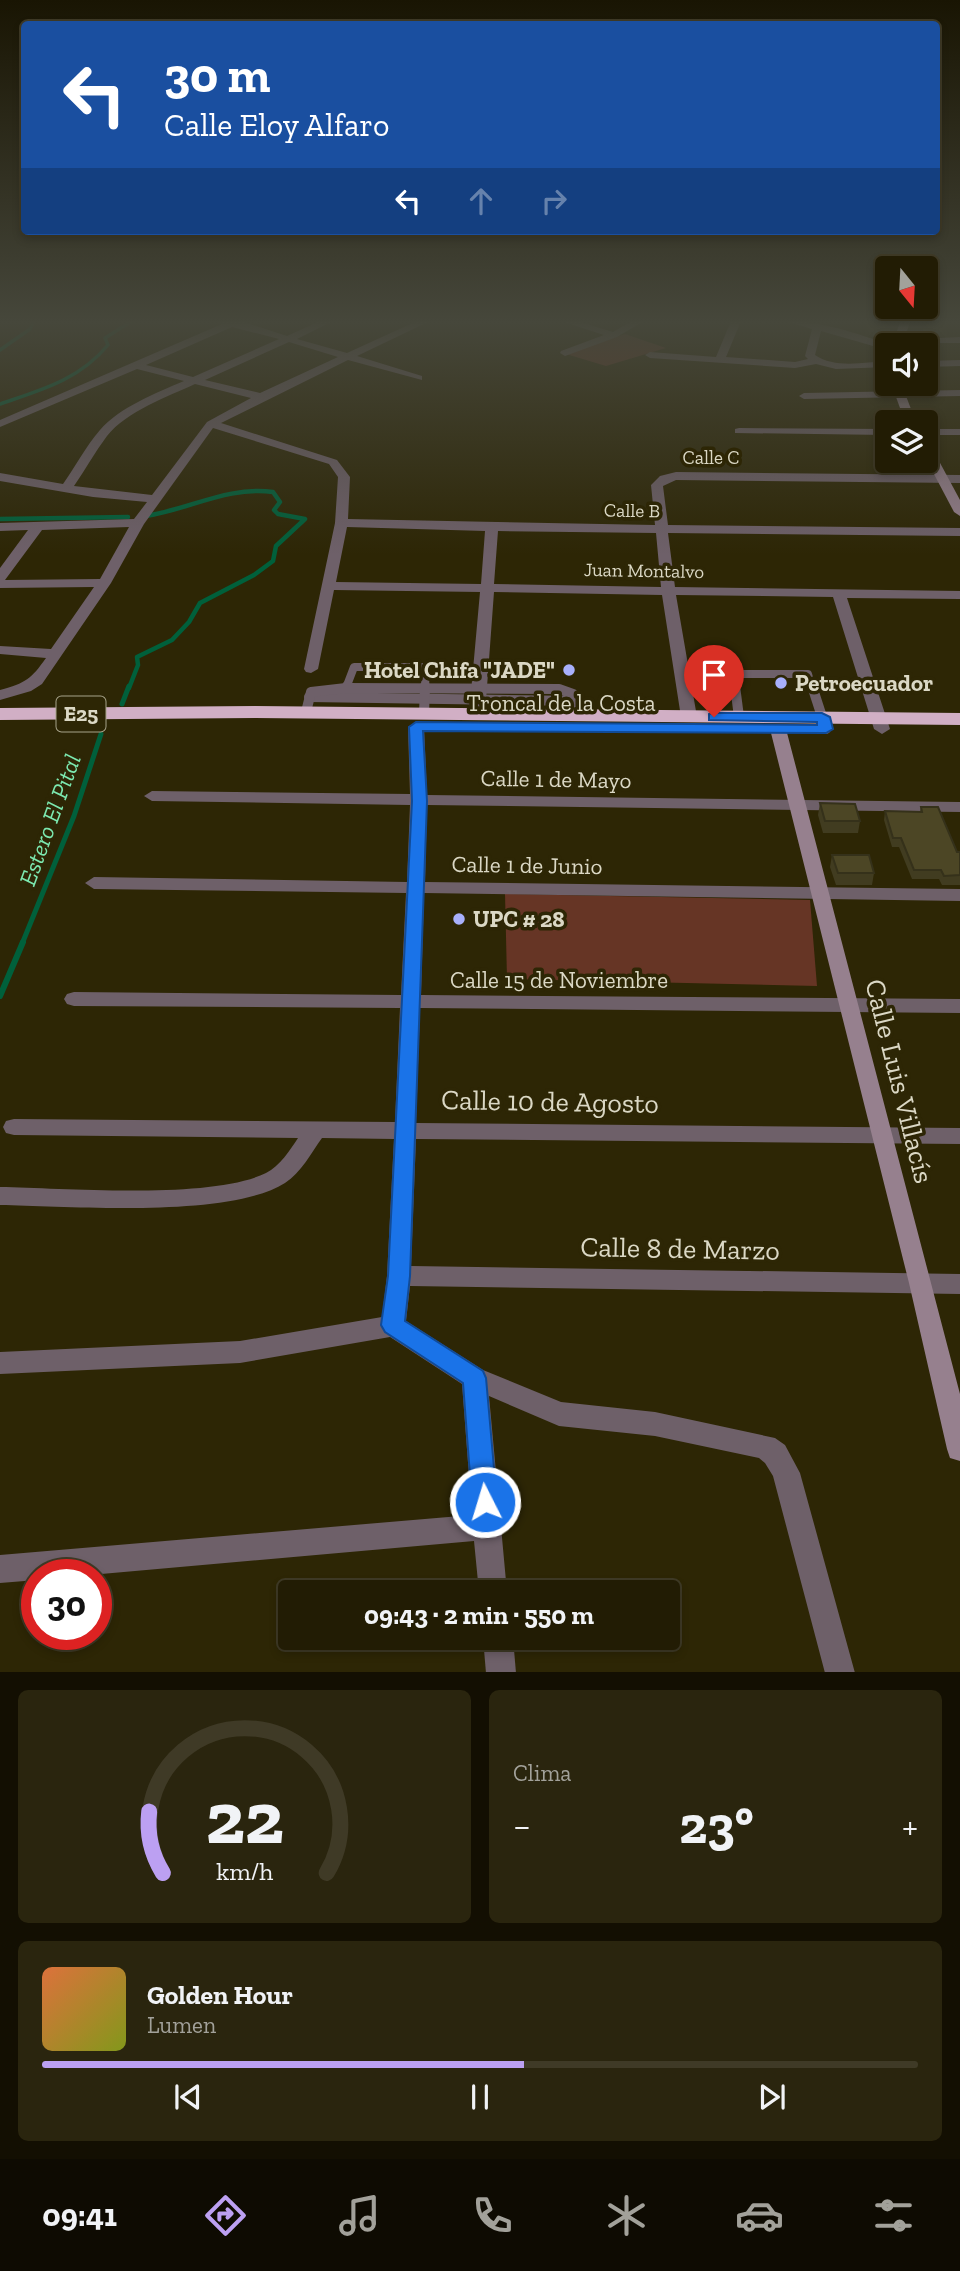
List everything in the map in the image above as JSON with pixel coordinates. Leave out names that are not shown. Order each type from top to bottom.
[{"type":"highway","name":"Troncal de la Costa","points":[[0,714],[163,715],[307,705],[343,699],[421,713],[478,701],[689,717],[880,724],[960,730]]},
{"type":"highway","name":"Troncal de la Costa","points":[[163,715],[256,724],[421,713],[778,729],[824,723]]},
{"type":"highway","name":"Troncal de la Costa","points":[[880,724],[960,719]]},
{"type":"street","points":[[0,424],[59,399]]},
{"type":"street","points":[[67,488],[104,432],[118,420],[154,399]]},
{"type":"street","points":[[0,695],[26,688],[37,681],[104,583],[138,523],[211,424],[257,399]]},
{"type":"street","points":[[211,424],[338,466],[345,483],[341,523],[312,669]]},
{"type":"street","points":[[739,431],[875,432]]},
{"type":"street","points":[[938,432],[960,432]]},
{"type":"street","points":[[938,470],[960,512]]},
{"type":"street","points":[[0,477],[157,499]]},
{"type":"street","name":"Calle C","points":[[689,717],[668,589],[657,485],[672,477],[960,479]]},
{"type":"street","points":[[0,527],[138,523]]},
{"type":"street","name":"Calle B","points":[[341,523],[660,530],[960,532]]},
{"type":"street","points":[[0,577],[38,526]]},
{"type":"street","points":[[478,701],[492,527]]},
{"type":"street","points":[[0,584],[104,583]]},
{"type":"street","name":"Juan Montalvo","points":[[327,586],[960,594]]},
{"type":"street","points":[[839,594],[880,724]]},
{"type":"street","points":[[0,650],[57,654]]},
{"type":"street","points":[[393,1325],[399,1276],[421,713]]},
{"type":"street","name":"Calle Luis Villacís","points":[[778,729],[921,1283],[960,1449]]},
{"type":"street","name":"Calle 1 de Mayo","points":[[152,796],[960,807]]},
{"type":"street","name":"Calle 1 de Junio","points":[[93,883],[960,895]]},
{"type":"street","name":"Calle 15 de Noviembre","points":[[74,999],[411,1004],[960,1006]]},
{"type":"street","name":"Calle 10 de Agosto","points":[[14,1127],[960,1136]]},
{"type":"street","points":[[0,1196],[210,1195],[248,1190],[277,1178],[317,1129]]},
{"type":"street","name":"Calle 8 de Marzo","points":[[399,1276],[960,1284]]},
{"type":"street","points":[[0,1363],[240,1352],[393,1325],[474,1378],[559,1414],[655,1424],[765,1447],[775,1454],[786,1473],[840,1672]]},
{"type":"street","points":[[474,1378],[492,1580]]},
{"type":"street","points":[[0,1569],[487,1527]]},
{"type":"street","points":[[499,1650],[501,1672]]},
{"type":"lane","points":[[421,713],[426,688],[426,667],[355,667],[343,699],[426,688],[478,701],[564,690],[573,694],[579,708]]},
{"type":"lane","points":[[739,718],[733,674],[808,674],[824,723]]},
{"type":"shaded area","points":[[505,894],[810,900],[817,986],[507,979]]},
{"type":"building","points":[[820,803],[855,804],[860,821],[825,821]]},
{"type":"building","points":[[921,807],[938,807],[957,852],[960,852],[960,875],[944,876],[941,870],[914,870],[901,838],[893,838],[885,811],[922,812]]},
{"type":"building","points":[[832,855],[869,855],[874,873],[838,873]]},
{"type":"waterway","points":[[0,404],[14,399]]},
{"type":"waterway","name":"Estero El Pital","points":[[129,688],[138,665],[137,657],[172,640],[189,622],[200,603],[254,575],[273,561],[276,546],[305,519],[278,514],[274,510],[280,502],[273,492],[256,491],[225,495],[146,516]]},
{"type":"waterway","name":"Estero El Pital","points":[[0,519],[128,517]]},
{"type":"waterway","name":"Estero El Pital","points":[[122,704],[129,686]]},
{"type":"waterway","name":"Estero El Pital","points":[[22,944],[74,816],[101,734]]},
{"type":"waterway","name":"Estero El Pital","points":[[0,996],[23,942]]},
{"type":"place","name":"Hotel Chifa \"JADE\"","points":[[569,670]]},
{"type":"place","name":"Petroecuador","points":[[781,683]]},
{"type":"place","name":"UPC # 28","points":[[459,919]]},
{"type":"route","points":[[485,1502],[474,1378],[393,1325],[399,1276],[419,801],[416,727],[826,729],[822,717],[714,717]]}]
